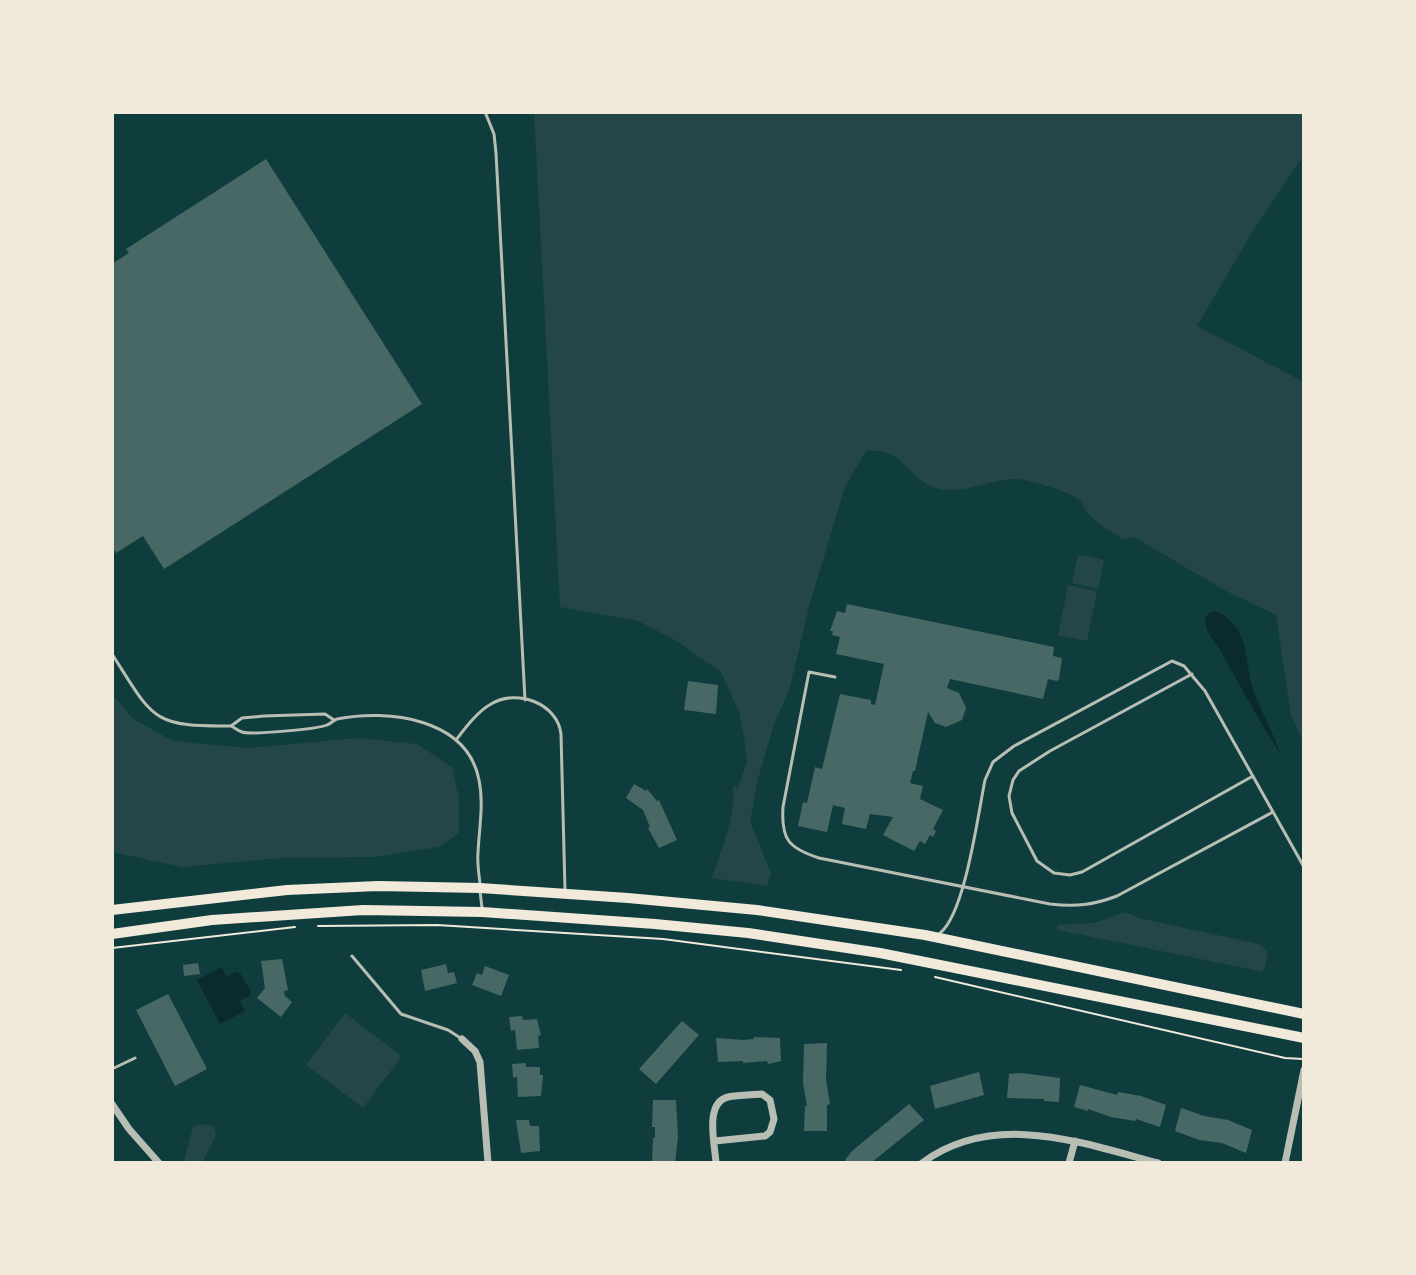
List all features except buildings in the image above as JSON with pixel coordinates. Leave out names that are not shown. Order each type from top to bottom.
[{"type":"main road","points":[[112,910],[323,887],[480,888],[565,893],[757,910],[933,937],[1304,1014]]},
{"type":"main road","points":[[112,934],[212,920],[320,911],[482,912],[748,933],[880,953],[1304,1038]]},
{"type":"street","points":[[462,1039],[475,1051],[480,1062],[488,1163]]},
{"type":"street","points":[[1285,1163],[1304,1070]]},
{"type":"street","points":[[715,1141],[765,1136],[770,1132],[774,1119],[770,1100],[762,1094],[727,1097],[720,1101],[713,1115],[716,1163]]},
{"type":"street","points":[[112,1104],[159,1163]]},
{"type":"street","points":[[922,1163],[960,1143],[999,1135],[1045,1135],[1158,1163]]},
{"type":"street","points":[[1069,1163],[1075,1141]]},
{"type":"lane","points":[[485,112],[494,134],[496,153],[525,700]]},
{"type":"lane","points":[[112,654],[143,702],[166,722],[192,727],[231,726],[242,732],[279,731],[326,726],[334,720],[386,717],[420,720],[456,740],[466,751],[479,779],[481,811],[477,858],[482,912]]},
{"type":"lane","points":[[933,937],[948,927],[963,887],[988,769],[1003,752],[1166,662],[1178,662],[1205,691],[1304,867]]},
{"type":"lane","points":[[835,677],[809,672],[783,807],[785,836],[795,848],[819,858],[1076,907],[1094,905],[1117,896],[1273,812]]},
{"type":"lane","points":[[1192,674],[1019,771],[1009,788],[1009,805],[1037,861],[1054,873],[1070,875],[1082,872],[1253,776]]},
{"type":"lane","points":[[456,740],[469,723],[494,702],[503,699],[525,700],[552,711],[560,725],[565,893]]},
{"type":"lane","points":[[231,726],[242,718],[255,716],[325,714],[334,720]]},
{"type":"lane","points":[[352,956],[401,1014],[448,1030],[462,1039]]},
{"type":"lane","points":[[112,1069],[135,1058]]},
{"type":"path","points":[[309,926],[437,925],[663,939],[911,972]]},
{"type":"path","points":[[112,948],[294,928]]},
{"type":"path","points":[[926,975],[1285,1058],[1304,1059]]},
{"type":"shaded area","points":[[534,112],[1304,112],[1304,155],[1257,224],[1197,326],[1304,382],[1304,742],[1291,716],[1276,615],[1226,591],[1134,537],[1123,539],[1104,528],[1079,499],[1067,493],[1013,479],[945,490],[923,482],[888,454],[866,451],[845,487],[810,603],[789,691],[774,724],[758,779],[750,822],[771,873],[767,886],[712,878],[730,820],[733,785],[738,788],[747,762],[739,712],[721,672],[675,640],[638,621],[560,607]]},
{"type":"shaded area","points":[[1078,555],[1104,560],[1098,589],[1072,583]]},
{"type":"shaded area","points":[[1068,585],[1097,591],[1087,641],[1058,635]]},
{"type":"shaded area","points":[[1216,611],[1228,619],[1242,638],[1252,685],[1281,755],[1208,632],[1205,618]]},
{"type":"shaded area","points":[[112,694],[133,719],[173,741],[248,748],[358,738],[417,744],[452,767],[459,798],[459,833],[439,847],[374,857],[279,858],[183,867],[112,852]]},
{"type":"shaded area","points":[[1125,912],[1139,918],[1259,944],[1268,952],[1265,967],[1262,971],[1255,970],[1057,930],[1057,925],[1094,923]]},
{"type":"shaded area","points":[[221,967],[227,977],[240,973],[251,992],[240,1001],[245,1011],[220,1024],[197,980]]},
{"type":"shaded area","points":[[345,1013],[402,1056],[363,1108],[306,1065]]},
{"type":"shaded area","points":[[193,1126],[214,1126],[216,1135],[202,1163],[184,1161]]}]
